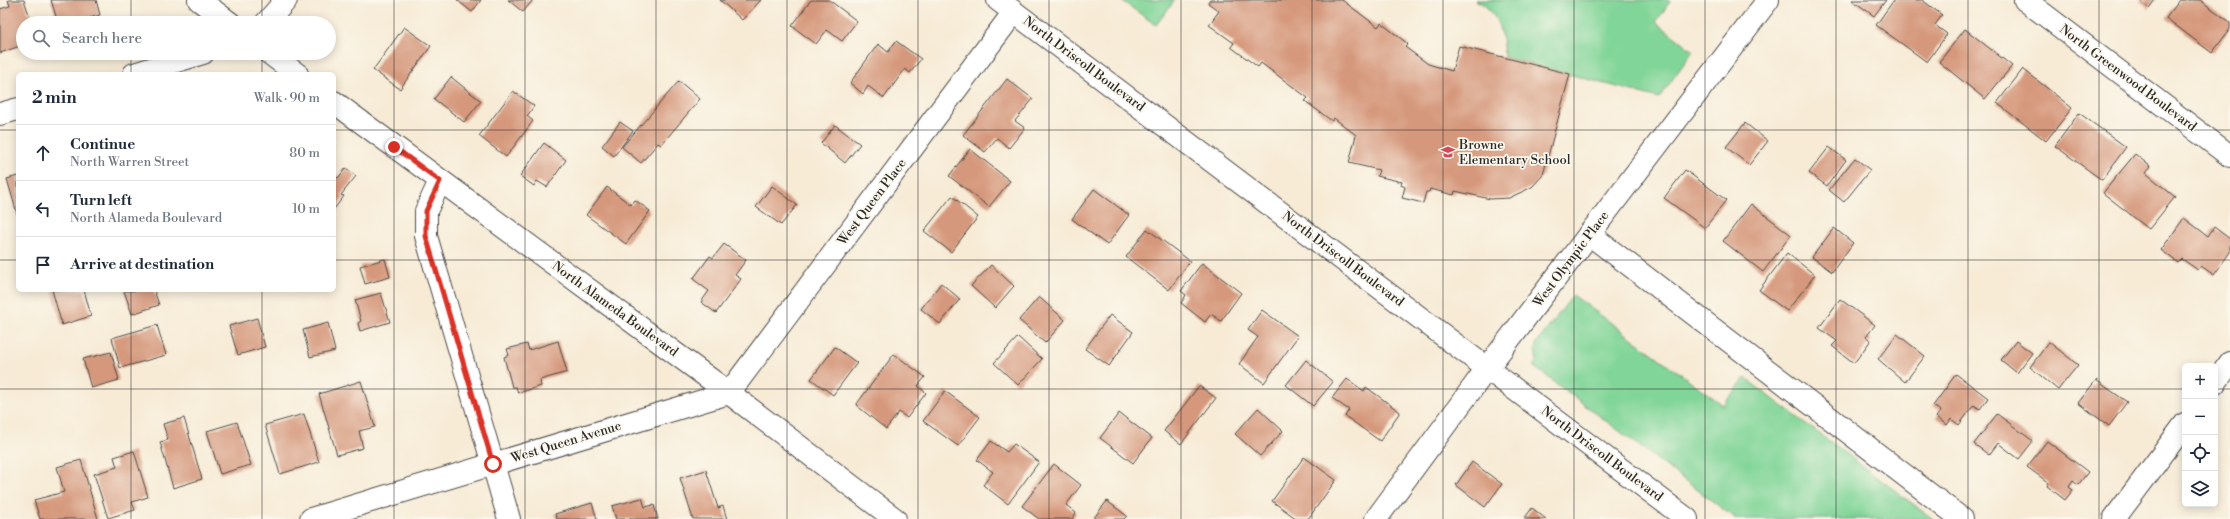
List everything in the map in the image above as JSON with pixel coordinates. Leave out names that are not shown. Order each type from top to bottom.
[{"type":"street","points":[[199,0],[221,16]]},
{"type":"street","points":[[272,16],[286,0]]},
{"type":"street","name":"West Olympic Place","points":[[1376,519],[1488,367],[1768,0]]},
{"type":"street","name":"North Greenwood Boulevard","points":[[2025,0],[2230,156]]},
{"type":"street","name":"North Driscoll Boulevard","points":[[1006,6],[1488,367],[1687,519]]},
{"type":"street","name":"West Queen Place","points":[[729,393],[1006,6]]},
{"type":"street","points":[[141,72],[180,60]]},
{"type":"street","points":[[279,60],[294,72]]},
{"type":"street","name":"North Alameda Boulevard","points":[[336,103],[729,393],[894,519]]},
{"type":"street","points":[[0,114],[16,110]]},
{"type":"street","points":[[440,181],[426,211],[426,236],[509,519]]},
{"type":"street","points":[[1589,234],[1962,519]]},
{"type":"street","points":[[2218,380],[2230,363]]},
{"type":"street","name":"West Queen Avenue","points":[[311,519],[729,393]]},
{"type":"street","points":[[2114,519],[2182,428]]},
{"type":"green space","points":[[1121,0],[1175,0],[1156,25]]},
{"type":"green space","points":[[1475,0],[1671,0],[1656,22],[1693,51],[1659,98],[1504,57],[1502,40],[1498,24],[1494,16],[1483,4]]},
{"type":"green space","points":[[1573,295],[1723,405],[1745,378],[1933,519],[1736,519],[1533,366],[1537,362],[1535,351],[1536,344]]},
{"type":"building","points":[[8,0],[24,0],[30,16],[16,16],[16,47],[0,53],[0,9],[10,6]]},
{"type":"building","points":[[51,0],[96,0],[100,15],[96,16],[56,16]]},
{"type":"building","points":[[457,0],[481,0],[472,12]]},
{"type":"building","points":[[508,0],[533,0],[523,12]]},
{"type":"building","points":[[720,0],[761,0],[742,20]]},
{"type":"building","points":[[811,0],[829,0],[857,21],[842,41],[827,30],[816,44],[792,26]]},
{"type":"building","points":[[1210,0],[1342,0],[1378,27],[1381,23],[1408,44],[1405,47],[1428,64],[1452,71],[1459,46],[1570,74],[1543,175],[1532,187],[1509,198],[1490,199],[1455,191],[1454,195],[1430,189],[1429,192],[1426,192],[1423,203],[1402,198],[1405,187],[1401,185],[1402,182],[1377,176],[1379,170],[1349,163],[1356,135],[1334,118],[1332,121],[1305,101],[1308,98],[1261,63],[1258,67],[1231,47],[1234,43],[1209,25],[1219,11],[1208,3]]},
{"type":"building","points":[[1852,0],[1886,0],[1874,16]]},
{"type":"building","points":[[1894,0],[1922,0],[1942,15],[1935,25],[1947,34],[1927,62],[1876,25]]},
{"type":"building","points":[[2139,0],[2155,0],[2149,8]]},
{"type":"building","points":[[2180,0],[2200,0],[2230,22],[2230,29],[2212,53],[2166,18]]},
{"type":"building","points":[[404,27],[431,46],[400,89],[373,70]]},
{"type":"building","points":[[1965,29],[2012,66],[1985,99],[1939,62]]},
{"type":"building","points":[[896,41],[921,59],[910,73],[905,69],[884,98],[868,86],[863,94],[850,83],[878,44],[888,52]]},
{"type":"building","points":[[2023,69],[2072,108],[2046,141],[1997,103]]},
{"type":"building","points":[[451,77],[481,101],[464,122],[434,99]]},
{"type":"building","points":[[1007,79],[1033,99],[1015,121],[1025,128],[1009,148],[997,138],[985,152],[963,135]]},
{"type":"building","points":[[679,81],[700,99],[661,145],[658,143],[641,163],[622,147]]},
{"type":"building","points":[[513,91],[534,106],[527,116],[533,121],[506,157],[479,136]]},
{"type":"building","points":[[2079,113],[2126,147],[2102,180],[2055,146]]},
{"type":"building","points":[[620,122],[633,131],[614,156],[602,146]]},
{"type":"building","points":[[1745,123],[1768,141],[1749,165],[1726,147]]},
{"type":"building","points":[[835,125],[860,144],[845,163],[821,143]]},
{"type":"building","points":[[544,143],[566,160],[547,187],[537,181],[534,186],[520,176]]},
{"type":"building","points":[[1829,147],[1846,160],[1827,186],[1809,173]]},
{"type":"building","points":[[970,149],[1010,181],[989,207],[949,176]]},
{"type":"building","points":[[2135,154],[2151,167],[2146,173],[2175,197],[2149,229],[2103,193]]},
{"type":"building","points":[[1855,158],[1870,170],[1844,202],[1829,190]]},
{"type":"building","points":[[346,168],[356,176],[341,195],[344,196],[336,206],[336,176],[338,178]]},
{"type":"building","points":[[1685,170],[1726,200],[1705,228],[1664,198]]},
{"type":"building","points":[[16,177],[16,210],[7,179]]},
{"type":"building","points":[[772,186],[797,205],[781,225],[756,207]]},
{"type":"building","points":[[607,187],[631,205],[635,200],[650,211],[626,244],[586,215]]},
{"type":"building","points":[[1094,189],[1129,215],[1107,245],[1072,219]]},
{"type":"building","points":[[952,196],[978,217],[951,252],[924,231]]},
{"type":"building","points":[[1751,204],[1791,235],[1763,272],[1723,241]]},
{"type":"building","points":[[2184,218],[2208,236],[2214,227],[2230,239],[2230,252],[2214,275],[2201,266],[2198,270],[2182,259],[2178,263],[2161,250]]},
{"type":"building","points":[[1834,228],[1853,243],[1832,272],[1812,257]]},
{"type":"building","points":[[1147,229],[1190,261],[1169,290],[1126,257]]},
{"type":"building","points":[[724,244],[746,260],[735,275],[741,279],[716,313],[701,302],[709,291],[693,279],[710,256],[713,258]]},
{"type":"building","points":[[1787,253],[1815,275],[1787,311],[1759,290]]},
{"type":"building","points":[[385,259],[390,277],[365,284],[360,266]]},
{"type":"building","points":[[1202,263],[1241,293],[1221,321],[1211,314],[1205,322],[1181,303],[1186,295],[1181,291]]},
{"type":"building","points":[[991,265],[1014,286],[995,308],[971,286]]},
{"type":"building","points":[[941,283],[960,299],[940,324],[921,309]]},
{"type":"building","points":[[53,292],[85,292],[91,316],[62,325]]},
{"type":"building","points":[[124,292],[155,292],[159,305],[132,314]]},
{"type":"building","points":[[381,293],[390,322],[360,331],[358,323],[361,321],[355,300]]},
{"type":"building","points":[[1039,297],[1065,320],[1045,343],[1019,320]]},
{"type":"building","points":[[1840,299],[1875,325],[1866,337],[1871,340],[1854,363],[1832,346],[1837,341],[1819,328]]},
{"type":"building","points":[[1262,310],[1298,336],[1264,383],[1239,364],[1258,337],[1248,330]]},
{"type":"building","points":[[1110,315],[1133,332],[1109,366],[1085,349]]},
{"type":"building","points":[[257,318],[265,347],[238,355],[229,326]]},
{"type":"building","points":[[328,323],[335,351],[310,357],[303,330]]},
{"type":"building","points":[[157,325],[166,355],[120,368],[112,338]]},
{"type":"building","points":[[1897,334],[1925,356],[1905,382],[1878,359]]},
{"type":"building","points":[[1018,337],[1042,359],[1018,385],[994,363]]},
{"type":"building","points":[[558,341],[567,372],[540,380],[541,386],[518,393],[516,387],[512,387],[504,357],[509,355],[507,349],[527,344],[529,350]]},
{"type":"building","points":[[2016,341],[2032,353],[2017,373],[2001,360]]},
{"type":"building","points":[[2049,342],[2078,365],[2058,390],[2030,367]]},
{"type":"building","points":[[835,347],[857,363],[833,395],[811,379]]},
{"type":"building","points":[[111,352],[119,380],[91,388],[83,359]]},
{"type":"building","points":[[894,354],[925,377],[918,386],[926,393],[907,418],[899,412],[886,429],[856,405]]},
{"type":"building","points":[[1306,360],[1333,382],[1313,406],[1286,385]]},
{"type":"building","points":[[1956,374],[1988,398],[1980,409],[1974,405],[1959,425],[1951,419],[1947,425],[1936,417],[1941,411],[1933,406]]},
{"type":"building","points":[[1347,379],[1364,391],[1366,387],[1400,412],[1380,441],[1345,416],[1349,410],[1332,398]]},
{"type":"building","points":[[2096,380],[2127,402],[2109,426],[2078,403]]},
{"type":"building","points":[[361,381],[375,427],[359,431],[363,448],[337,455],[319,394]]},
{"type":"building","points":[[1199,386],[1216,398],[1181,444],[1164,431]]},
{"type":"building","points":[[945,391],[980,417],[958,446],[923,421]]},
{"type":"building","points":[[1258,408],[1283,431],[1260,456],[1235,434]]},
{"type":"building","points":[[1119,413],[1152,438],[1133,463],[1100,438]]},
{"type":"building","points":[[304,414],[319,462],[280,474],[265,425]]},
{"type":"building","points":[[1997,414],[2033,441],[2019,459],[1998,443],[1989,455],[1974,444]]},
{"type":"building","points":[[184,418],[202,479],[173,488],[160,442],[168,440],[163,424]]},
{"type":"building","points":[[237,422],[251,465],[220,474],[207,431]]},
{"type":"building","points":[[991,441],[1007,452],[1014,444],[1039,462],[1008,504],[983,485],[993,472],[977,460]]},
{"type":"building","points":[[2047,441],[2088,472],[2078,485],[2073,481],[2069,487],[2073,490],[2065,500],[2047,486],[2049,483],[2027,467]]},
{"type":"building","points":[[134,451],[148,497],[132,502],[135,510],[108,518],[94,474],[117,467],[114,457]]},
{"type":"building","points":[[1304,457],[1336,480],[1308,519],[1297,519],[1272,501]]},
{"type":"building","points":[[81,460],[98,519],[40,519],[34,500],[64,492],[57,467]]},
{"type":"building","points":[[1472,462],[1502,484],[1485,507],[1456,485]]},
{"type":"building","points":[[1054,464],[1081,485],[1066,505],[1076,513],[1072,519],[1039,519],[1022,506]]},
{"type":"building","points":[[706,470],[718,508],[723,506],[727,519],[693,519],[680,478]]},
{"type":"building","points":[[642,498],[645,507],[654,505],[658,519],[616,519],[612,506]]},
{"type":"building","points":[[1107,501],[1127,516],[1124,519],[1093,519]]},
{"type":"building","points":[[592,503],[597,519],[557,519],[555,514]]},
{"type":"building","points":[[1532,508],[1546,519],[1524,519]]},
{"type":"place","name":"Browne Elementary School","points":[[1448,152]]},
{"type":"route","points":[[394,147],[440,181],[426,211],[426,236],[493,464]]}]
